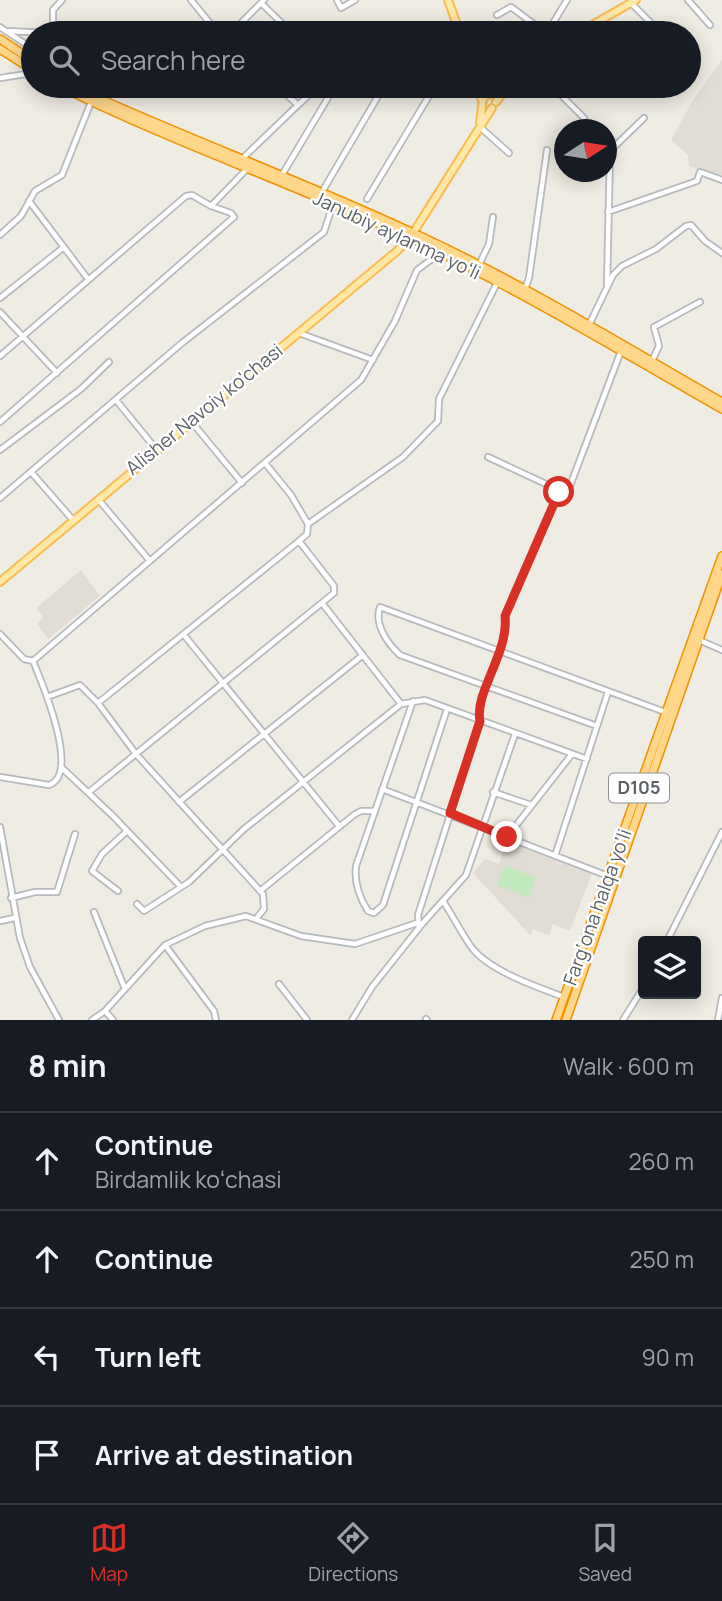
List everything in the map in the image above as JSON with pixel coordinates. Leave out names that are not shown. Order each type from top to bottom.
[{"type":"highway","points":[[0,39],[21,53]]},
{"type":"highway","points":[[0,50],[21,64]]},
{"type":"highway","name":"Janubiy aylanma yoʻli","points":[[83,98],[480,265],[589,325],[722,410]]},
{"type":"highway","name":"Janubiy aylanma yoʻli","points":[[100,98],[322,192],[411,235],[440,253],[651,361],[722,402]]},
{"type":"highway","name":"Farg‘ona halqa yo‘li","points":[[556,1020],[722,556]]},
{"type":"highway","name":"Farg‘ona halqa yo‘li","points":[[566,1020],[722,575]]},
{"type":"main road","points":[[448,0],[456,21]]},
{"type":"main road","points":[[599,21],[634,2]]},
{"type":"main road","name":"Alisher Navoiy ko'chasi","points":[[0,582],[411,235],[498,98]]},
{"type":"main road","points":[[486,99],[494,105]]},
{"type":"main road","points":[[486,99],[494,105]]},
{"type":"main road","points":[[480,127],[486,99]]},
{"type":"street","points":[[53,21],[53,10],[62,0]]},
{"type":"street","points":[[191,0],[208,21]]},
{"type":"street","points":[[337,0],[341,8],[355,0]]},
{"type":"street","points":[[554,21],[567,0]]},
{"type":"street","points":[[688,0],[710,25]]},
{"type":"street","points":[[243,21],[263,2],[281,21]]},
{"type":"street","points":[[634,2],[651,21]]},
{"type":"street","points":[[497,15],[511,7],[530,21]]},
{"type":"street","points":[[0,27],[21,41]]},
{"type":"street","points":[[6,31],[21,32]]},
{"type":"street","points":[[0,78],[21,74]]},
{"type":"street","points":[[290,98],[298,105]]},
{"type":"street","points":[[242,159],[306,98]]},
{"type":"street","points":[[282,176],[328,98]]},
{"type":"street","points":[[322,192],[377,98]]},
{"type":"street","points":[[367,199],[428,98]]},
{"type":"street","points":[[564,98],[584,118]]},
{"type":"street","points":[[0,235],[22,216],[35,191],[62,176],[91,102]]},
{"type":"street","points":[[607,286],[611,152],[645,118]]},
{"type":"street","points":[[480,127],[509,153]]},
{"type":"street","points":[[525,289],[530,278],[547,150]]},
{"type":"street","points":[[211,206],[247,169]]},
{"type":"street","points":[[608,212],[697,181],[700,172],[722,180]]},
{"type":"street","points":[[0,356],[186,195],[192,195],[231,213],[234,217],[0,422]]},
{"type":"street","points":[[29,201],[88,279]]},
{"type":"street","points":[[0,498],[116,400],[324,232],[333,204]]},
{"type":"street","points":[[480,265],[489,244],[493,217]]},
{"type":"street","points":[[589,325],[607,286],[622,266],[656,249],[688,225],[722,253]]},
{"type":"street","points":[[0,298],[64,247]]},
{"type":"street","points":[[33,661],[361,380],[396,321],[417,270],[440,253]]},
{"type":"street","points":[[308,524],[403,457],[436,424],[439,399],[498,282]]},
{"type":"street","points":[[651,361],[659,346],[654,327],[700,302]]},
{"type":"street","points":[[0,312],[57,373]]},
{"type":"street","points":[[298,332],[373,360]]},
{"type":"street","points":[[418,925],[480,721],[479,714],[501,654],[506,633],[505,616],[561,491],[571,482],[622,348]]},
{"type":"street","points":[[0,450],[81,388],[109,362]]},
{"type":"street","points":[[116,400],[156,449]]},
{"type":"street","points":[[190,421],[242,483]]},
{"type":"street","points":[[488,457],[561,491]]},
{"type":"street","points":[[98,703],[307,534],[308,524],[291,495],[265,463]]},
{"type":"street","points":[[31,472],[73,520]]},
{"type":"street","points":[[0,486],[6,493]]},
{"type":"street","points":[[97,498],[150,561]]},
{"type":"street","points":[[89,792],[322,603],[335,588],[299,541]]},
{"type":"street","points":[[322,603],[401,704]]},
{"type":"street","points":[[597,726],[398,654],[382,631],[380,607],[501,654],[666,712]]},
{"type":"street","points":[[0,634],[24,659],[33,661]]},
{"type":"street","points":[[184,635],[340,826]]},
{"type":"street","points":[[699,640],[722,650]]},
{"type":"street","points":[[179,802],[363,655]]},
{"type":"street","points":[[0,776],[49,785],[58,779],[62,768],[57,728],[33,661]]},
{"type":"street","points":[[47,697],[80,685],[98,703],[136,754],[260,891],[265,905],[256,919]]},
{"type":"street","points":[[555,856],[608,692]]},
{"type":"street","points":[[413,700],[355,872],[363,903],[368,911],[374,913],[383,905],[447,709]]},
{"type":"street","points":[[137,904],[144,911],[181,887],[223,848],[401,704],[413,700],[425,700],[587,759]]},
{"type":"street","points":[[352,1020],[372,987],[418,925],[443,901],[470,867],[493,792],[515,734]]},
{"type":"street","points":[[507,837],[572,754]]},
{"type":"street","points":[[62,768],[89,792],[181,887]]},
{"type":"street","points":[[383,789],[482,825],[608,876]]},
{"type":"street","points":[[493,792],[531,805]]},
{"type":"street","points":[[260,891],[360,811],[374,811]]},
{"type":"street","points":[[0,827],[14,918],[30,967],[59,1020]]},
{"type":"street","points":[[118,891],[93,874],[92,870],[102,854],[127,831]]},
{"type":"street","points":[[670,936],[722,832]]},
{"type":"street","points":[[12,898],[35,892],[57,892],[75,834]]},
{"type":"street","points":[[443,901],[472,948],[481,956],[531,985],[564,997]]},
{"type":"street","points":[[94,912],[125,989]]},
{"type":"street","points":[[92,1020],[105,1011],[165,945],[205,926],[240,916],[256,919],[288,933],[344,944],[370,941],[418,925]]},
{"type":"street","points":[[0,921],[14,918]]},
{"type":"street","points":[[165,945],[211,1007],[216,1020]]},
{"type":"street","points":[[279,985],[307,1020]]},
{"type":"street","points":[[623,1020],[638,996]]},
{"type":"street","points":[[718,1020],[722,998]]},
{"type":"street","points":[[105,1011],[113,1020]]},
{"type":"shaded area","points":[[722,60],[722,179],[689,166],[688,155],[671,140],[693,100],[701,98],[701,89]]},
{"type":"shaded area","points":[[81,570],[100,596],[48,639],[37,624],[43,617],[36,608]]},
{"type":"shaded area","points":[[507,842],[592,873],[570,931],[553,924],[549,935],[533,929],[530,935],[473,873],[485,859],[499,864]]},
{"type":"green space","points":[[505,865],[536,878],[529,898],[497,885]]},
{"type":"route","points":[[507,837],[450,813],[480,721],[480,710],[501,654],[506,633],[505,616],[559,492]]}]
